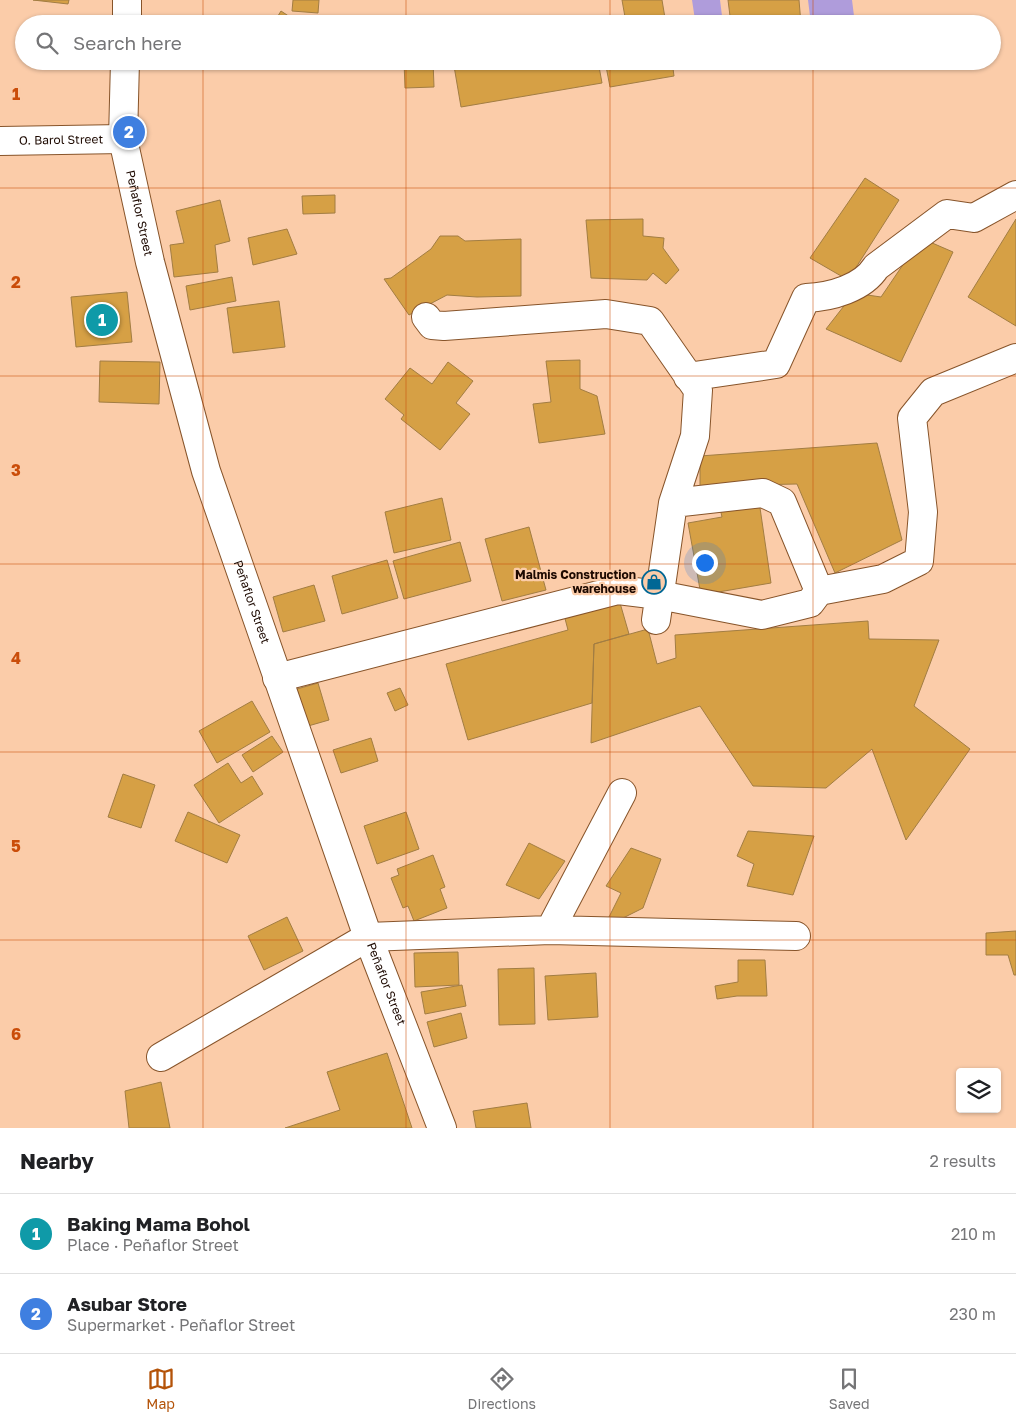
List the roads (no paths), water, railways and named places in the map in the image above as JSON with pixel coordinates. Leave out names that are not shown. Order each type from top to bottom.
[{"type":"main road","points":[[127,0],[127,15]]},
{"type":"main road","name":"Peñaflor Street","points":[[126,70],[123,139],[150,262],[206,471],[368,937],[442,1128]]},
{"type":"main road","name":"O. Barol Street","points":[[0,141],[123,139]]},
{"type":"main road","points":[[688,377],[776,364],[806,298],[829,297],[869,279],[876,267],[947,214],[974,218],[1016,195]]},
{"type":"main road","points":[[426,317],[432,325],[444,326],[606,314],[650,321],[698,390],[695,436],[672,503],[657,608]]},
{"type":"main road","points":[[277,678],[618,590],[657,608],[762,615],[810,603],[819,591],[883,579],[919,561],[923,512],[912,418],[933,392],[1016,358]]},
{"type":"main road","points":[[672,503],[763,493],[782,502],[819,591]]},
{"type":"main road","points":[[550,930],[622,793]]},
{"type":"main road","points":[[161,1057],[368,937],[550,930],[796,936]]},
{"type":"place","name":"Asubar Store","points":[[129,132]]},
{"type":"place","name":"Baking Mama Bohol","points":[[102,320]]},
{"type":"place","name":"Malmis Construction warehouse","points":[[654,582]]}]
